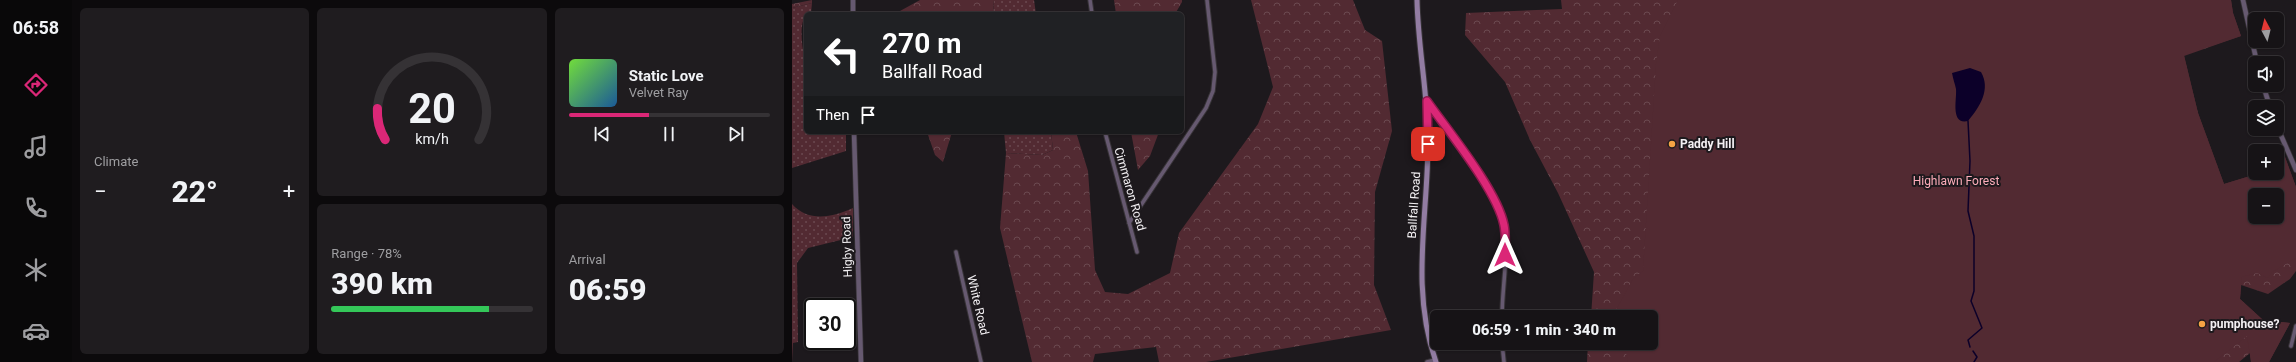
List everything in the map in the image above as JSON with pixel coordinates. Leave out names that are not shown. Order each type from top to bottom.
[{"type":"main road","name":"Ballfall Road","points":[[1417,0],[1418,31],[1427,101],[1428,144],[1420,262],[1426,322],[1435,361]]},
{"type":"street","points":[[853,0],[853,12]]},
{"type":"street","points":[[1090,0],[1092,12]]},
{"type":"street","points":[[1128,223],[1206,108],[1213,91],[1215,72],[1207,0]]},
{"type":"street","points":[[2243,0],[2255,56]]},
{"type":"street","points":[[1427,101],[1488,188],[1498,206],[1504,224],[1506,242],[1502,310]]},
{"type":"street","name":"Higby Road","points":[[854,134],[862,362]]},
{"type":"street","name":"Cimmaron Road","points":[[1106,134],[1128,223],[1137,252]]},
{"type":"street","points":[[2281,136],[2296,170]]},
{"type":"street","name":"White Road","points":[[956,252],[981,362]]},
{"type":"street","points":[[2291,346],[2296,326]]},
{"type":"street","points":[[1503,350],[1504,362]]},
{"type":"street","points":[[1427,362],[1435,361]]},
{"type":"green space","points":[[812,0],[812,3],[792,8],[792,4]]},
{"type":"green space","points":[[920,0],[994,0],[993,12],[900,11]]},
{"type":"green space","points":[[994,0],[1034,0],[1036,12],[993,12]]},
{"type":"green space","points":[[1114,0],[1182,0],[1176,12],[1116,12]]},
{"type":"green space","points":[[1251,0],[1353,0],[1365,30],[1382,41],[1392,131],[1375,192],[1374,285],[1391,330],[1206,362],[1159,362],[1156,347],[1095,354],[1093,362],[1032,362],[1000,228],[1006,153],[1042,155],[1053,150],[1051,134],[1077,134],[1088,171],[1095,270],[1105,292],[1128,294],[1170,273],[1179,233],[1258,124],[1273,87]]},
{"type":"green space","name":"Highlawn Forest","points":[[1561,0],[2231,0],[2233,13],[2241,36],[2184,56],[2198,113],[2224,184],[2248,177],[2248,180],[2284,180],[2285,157],[2296,187],[2296,271],[2290,279],[2268,294],[2241,285],[2240,299],[2263,320],[2290,323],[2269,362],[2251,362],[2250,353],[2239,362],[1587,362],[1588,350],[1658,350],[1658,310],[1591,310],[1594,272],[1558,193],[1530,140],[1505,82],[1465,35],[1466,13],[1562,9]]},
{"type":"green space","name":"Highlawn Forest","points":[[1678,0],[2231,0],[2233,13],[2241,36],[2184,55],[2198,113],[2224,184],[2248,177],[2248,180],[2284,180],[2285,157],[2296,187],[2296,258],[2272,272],[2268,278],[2257,273],[2242,277],[2240,299],[2263,320],[2290,323],[2269,362],[2251,362],[2247,336],[2214,362],[1628,362],[1625,350],[1658,350],[1658,310],[1616,310],[1633,279],[1643,271],[1656,64],[1660,36]]},
{"type":"green space","points":[[812,3],[811,12],[804,12],[802,24],[804,56],[804,134],[846,134],[846,151],[792,168],[792,8]]},
{"type":"green space","points":[[928,134],[951,134],[943,162],[935,155]]},
{"type":"green space","points":[[1004,134],[1051,134],[1053,150],[1042,155],[1006,153]]},
{"type":"green space","points":[[1131,134],[1158,134],[1150,156],[1138,170]]},
{"type":"green space","points":[[792,204],[806,214],[813,216],[829,216],[853,208],[853,237],[808,248],[797,263],[798,342],[793,343],[792,362]]},
{"type":"shaded area","points":[[1970,68],[1981,72],[1985,85],[1983,98],[1980,104],[1968,121],[1962,121],[1957,115],[1955,105],[1956,89],[1952,73]]},
{"type":"waterway","points":[[1968,121],[1970,161],[1968,211],[1974,236],[1974,291],[1971,301],[1982,328],[1968,340],[1970,347]]},
{"type":"waterway","points":[[1973,351],[1977,357],[1974,362]]},
{"type":"place","name":"Paddy Hill","points":[[1672,144]]},
{"type":"place","name":"pumphouse?","points":[[2202,324]]},
{"type":"route","points":[[1428,144],[1427,101],[1488,188],[1498,206],[1504,224],[1506,242],[1505,255]]}]
